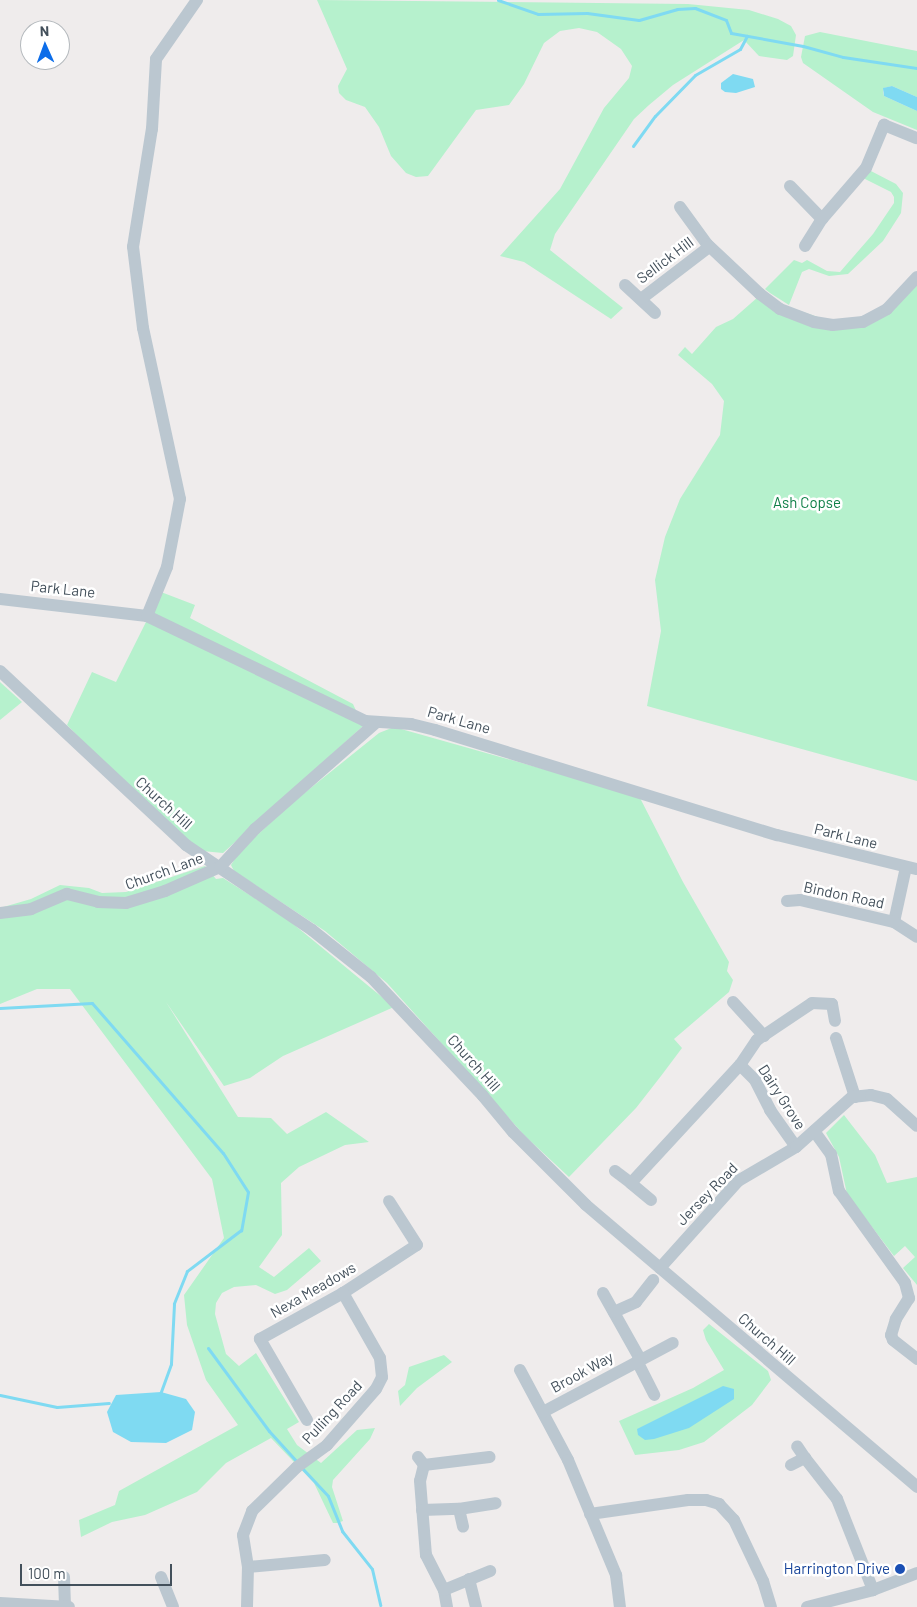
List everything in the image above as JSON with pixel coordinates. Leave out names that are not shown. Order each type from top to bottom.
[{"type":"street","points":[[147,616],[167,566],[180,499],[143,328],[133,247],[152,129],[156,59],[197,0]]},
{"type":"street","points":[[805,246],[822,219],[866,168],[884,125],[917,138]]},
{"type":"street","points":[[790,186],[822,219]]},
{"type":"street","points":[[680,207],[709,247],[768,301],[792,315],[823,324],[851,324],[875,316],[887,309],[917,277]]},
{"type":"street","name":"Sellick Hill","points":[[642,298],[709,247]]},
{"type":"street","name":"Sellick Hill","points":[[625,285],[642,298],[655,313]]},
{"type":"street","name":"Park Lane","points":[[0,599],[147,616],[240,658],[346,713],[377,722],[411,724],[435,730],[777,835],[912,868]]},
{"type":"street","name":"Church Hill","points":[[0,671],[146,810],[186,845],[312,930],[371,977],[553,1173],[660,1268],[917,1487]]},
{"type":"street","name":"Church Lane","points":[[0,913],[31,909],[67,894],[98,902],[126,903],[165,891],[220,867],[255,829],[377,722]]},
{"type":"street","name":"Bindon Road","points":[[894,922],[912,868]]},
{"type":"street","name":"Bindon Road","points":[[788,901],[800,900],[894,922],[917,937]]},
{"type":"street","points":[[733,1002],[764,1036]]},
{"type":"street","name":"Dairy Grove","points":[[631,1183],[740,1065],[764,1036],[812,1003],[832,1004],[835,1021]]},
{"type":"street","points":[[836,1038],[855,1097],[871,1095],[887,1100],[917,1126]]},
{"type":"street","name":"Dairy Grove","points":[[740,1065],[755,1080],[770,1110],[796,1147]]},
{"type":"street","name":"Jersey Road","points":[[660,1268],[738,1181],[796,1147],[855,1097]]},
{"type":"street","points":[[814,1131],[831,1154],[838,1191],[906,1283],[909,1298],[896,1319],[891,1335],[893,1340],[917,1360]]},
{"type":"street","points":[[615,1171],[651,1200]]},
{"type":"street","name":"Nexa Meadows","points":[[307,1420],[260,1339],[343,1293],[416,1245],[389,1201]]},
{"type":"street","points":[[614,1312],[636,1302],[654,1280]]},
{"type":"street","name":"Pulling Road","points":[[248,1567],[245,1526],[252,1511],[301,1464],[327,1445],[376,1389],[382,1376],[380,1358],[343,1293]]},
{"type":"street","name":"Brook Way","points":[[603,1293],[654,1395]]},
{"type":"street","name":"Brook Way","points":[[543,1412],[673,1343]]},
{"type":"street","points":[[520,1370],[568,1460],[619,1584],[620,1607]]},
{"type":"street","points":[[797,1446],[837,1500],[873,1590]]},
{"type":"street","points":[[447,1607],[444,1590],[426,1555],[420,1481],[421,1461],[490,1457]]},
{"type":"street","points":[[791,1465],[805,1458]]},
{"type":"street","points":[[590,1514],[688,1500],[706,1500],[719,1504],[734,1520],[763,1581],[771,1607]]},
{"type":"street","points":[[422,1510],[459,1509],[496,1503]]},
{"type":"street","points":[[459,1509],[463,1527]]},
{"type":"street","points":[[247,1607],[248,1567],[325,1560]]},
{"type":"street","points":[[444,1590],[490,1571]]},
{"type":"street","points":[[807,1607],[859,1601],[873,1590],[917,1573]]},
{"type":"street","points":[[64,1577],[65,1606]]},
{"type":"street","points":[[161,1577],[173,1607]]},
{"type":"street","points":[[469,1580],[476,1607]]},
{"type":"street","points":[[0,1603],[69,1607]]},
{"type":"green space","points":[[317,0],[688,4],[749,10],[778,19],[791,26],[796,35],[793,56],[787,60],[759,56],[744,40],[673,85],[634,119],[555,234],[550,250],[623,308],[611,319],[524,262],[500,256],[560,189],[604,108],[629,78],[632,66],[621,49],[597,32],[579,28],[560,31],[544,43],[524,84],[509,105],[476,110],[428,176],[416,177],[406,173],[391,156],[379,127],[365,107],[346,100],[339,93],[338,86],[347,69]]},
{"type":"green space","points":[[820,32],[917,51],[917,97],[892,86],[884,88],[883,92],[884,96],[917,111],[917,130],[873,112],[803,63],[801,57],[805,36]]},
{"type":"green space","points":[[869,170],[896,184],[903,193],[901,213],[883,241],[848,274],[829,276],[809,269],[802,272],[789,305],[765,289],[794,260],[802,263],[807,260],[827,271],[840,272],[873,234],[894,203],[894,197],[891,192],[863,178]]},
{"type":"green space","name":"Ash Copse","points":[[917,283],[917,781],[647,706],[661,631],[655,580],[665,537],[680,499],[720,435],[724,401],[712,384],[678,355],[685,347],[692,354],[716,327],[733,319],[758,297],[851,328]]},
{"type":"green space","points":[[161,592],[195,605],[190,618],[353,704],[363,726],[223,853],[202,851],[147,807],[67,725],[92,672],[116,682]]},
{"type":"green space","points":[[0,682],[22,702],[0,720]]},
{"type":"green space","points":[[394,727],[639,796],[683,882],[729,962],[727,971],[733,980],[729,992],[674,1039],[682,1048],[661,1076],[636,1108],[569,1177],[525,1136],[387,983],[325,931],[234,871],[231,865],[240,851],[292,803],[379,733]]},
{"type":"green space","points":[[205,866],[216,879],[223,878],[286,918],[394,1007],[283,1056],[250,1078],[224,1086],[166,1002],[238,1117],[271,1118],[287,1134],[326,1112],[369,1142],[345,1145],[299,1167],[281,1183],[282,1235],[259,1267],[274,1277],[309,1248],[321,1261],[287,1290],[275,1294],[256,1285],[234,1287],[222,1293],[216,1303],[215,1314],[226,1354],[239,1366],[256,1353],[299,1422],[287,1429],[297,1445],[321,1463],[357,1430],[375,1428],[370,1439],[333,1480],[332,1487],[343,1521],[333,1523],[314,1483],[271,1438],[226,1463],[197,1492],[145,1515],[112,1522],[81,1537],[79,1520],[115,1505],[119,1491],[238,1425],[206,1380],[187,1325],[184,1295],[224,1238],[212,1179],[70,989],[37,989],[0,1004],[0,908],[31,899],[60,885],[89,888],[102,893],[126,892]]},
{"type":"green space","points":[[844,1115],[875,1155],[887,1183],[917,1177],[917,1285],[903,1268],[915,1257],[905,1246],[894,1256],[847,1194],[839,1157],[826,1133]]},
{"type":"green space","points":[[709,1324],[768,1371],[771,1380],[752,1405],[704,1442],[679,1450],[635,1455],[619,1421],[693,1388],[724,1370],[706,1340],[703,1330]]},
{"type":"green space","points":[[444,1355],[452,1362],[417,1388],[400,1406],[398,1391],[405,1385],[409,1367]]},
{"type":"water","points":[[733,74],[753,79],[755,87],[736,93],[725,92],[721,89],[721,83]]},
{"type":"water","points":[[892,86],[917,97],[917,111],[884,96],[883,88]]},
{"type":"water","points":[[723,1386],[734,1389],[734,1399],[689,1428],[654,1439],[645,1440],[638,1435],[637,1429]]},
{"type":"water","points":[[161,1392],[186,1399],[195,1412],[192,1430],[166,1443],[131,1442],[113,1432],[107,1412],[116,1395]]},
{"type":"waterway","points":[[498,0],[538,14],[587,13],[639,20],[677,9],[695,8],[726,20],[731,33],[803,46],[843,57],[917,68]]},
{"type":"waterway","points":[[633,146],[655,116],[695,75],[740,49],[747,36]]},
{"type":"waterway","points":[[0,1008],[92,1003],[223,1153],[248,1192],[241,1230],[187,1271],[174,1304],[171,1364],[161,1392]]},
{"type":"waterway","points":[[208,1348],[269,1431],[298,1463]]},
{"type":"waterway","points":[[0,1395],[57,1407],[109,1403]]},
{"type":"waterway","points":[[302,1468],[328,1496],[342,1531],[372,1569],[380,1605]]},
{"type":"place","name":"Harrington Drive","points":[[900,1569]]}]
